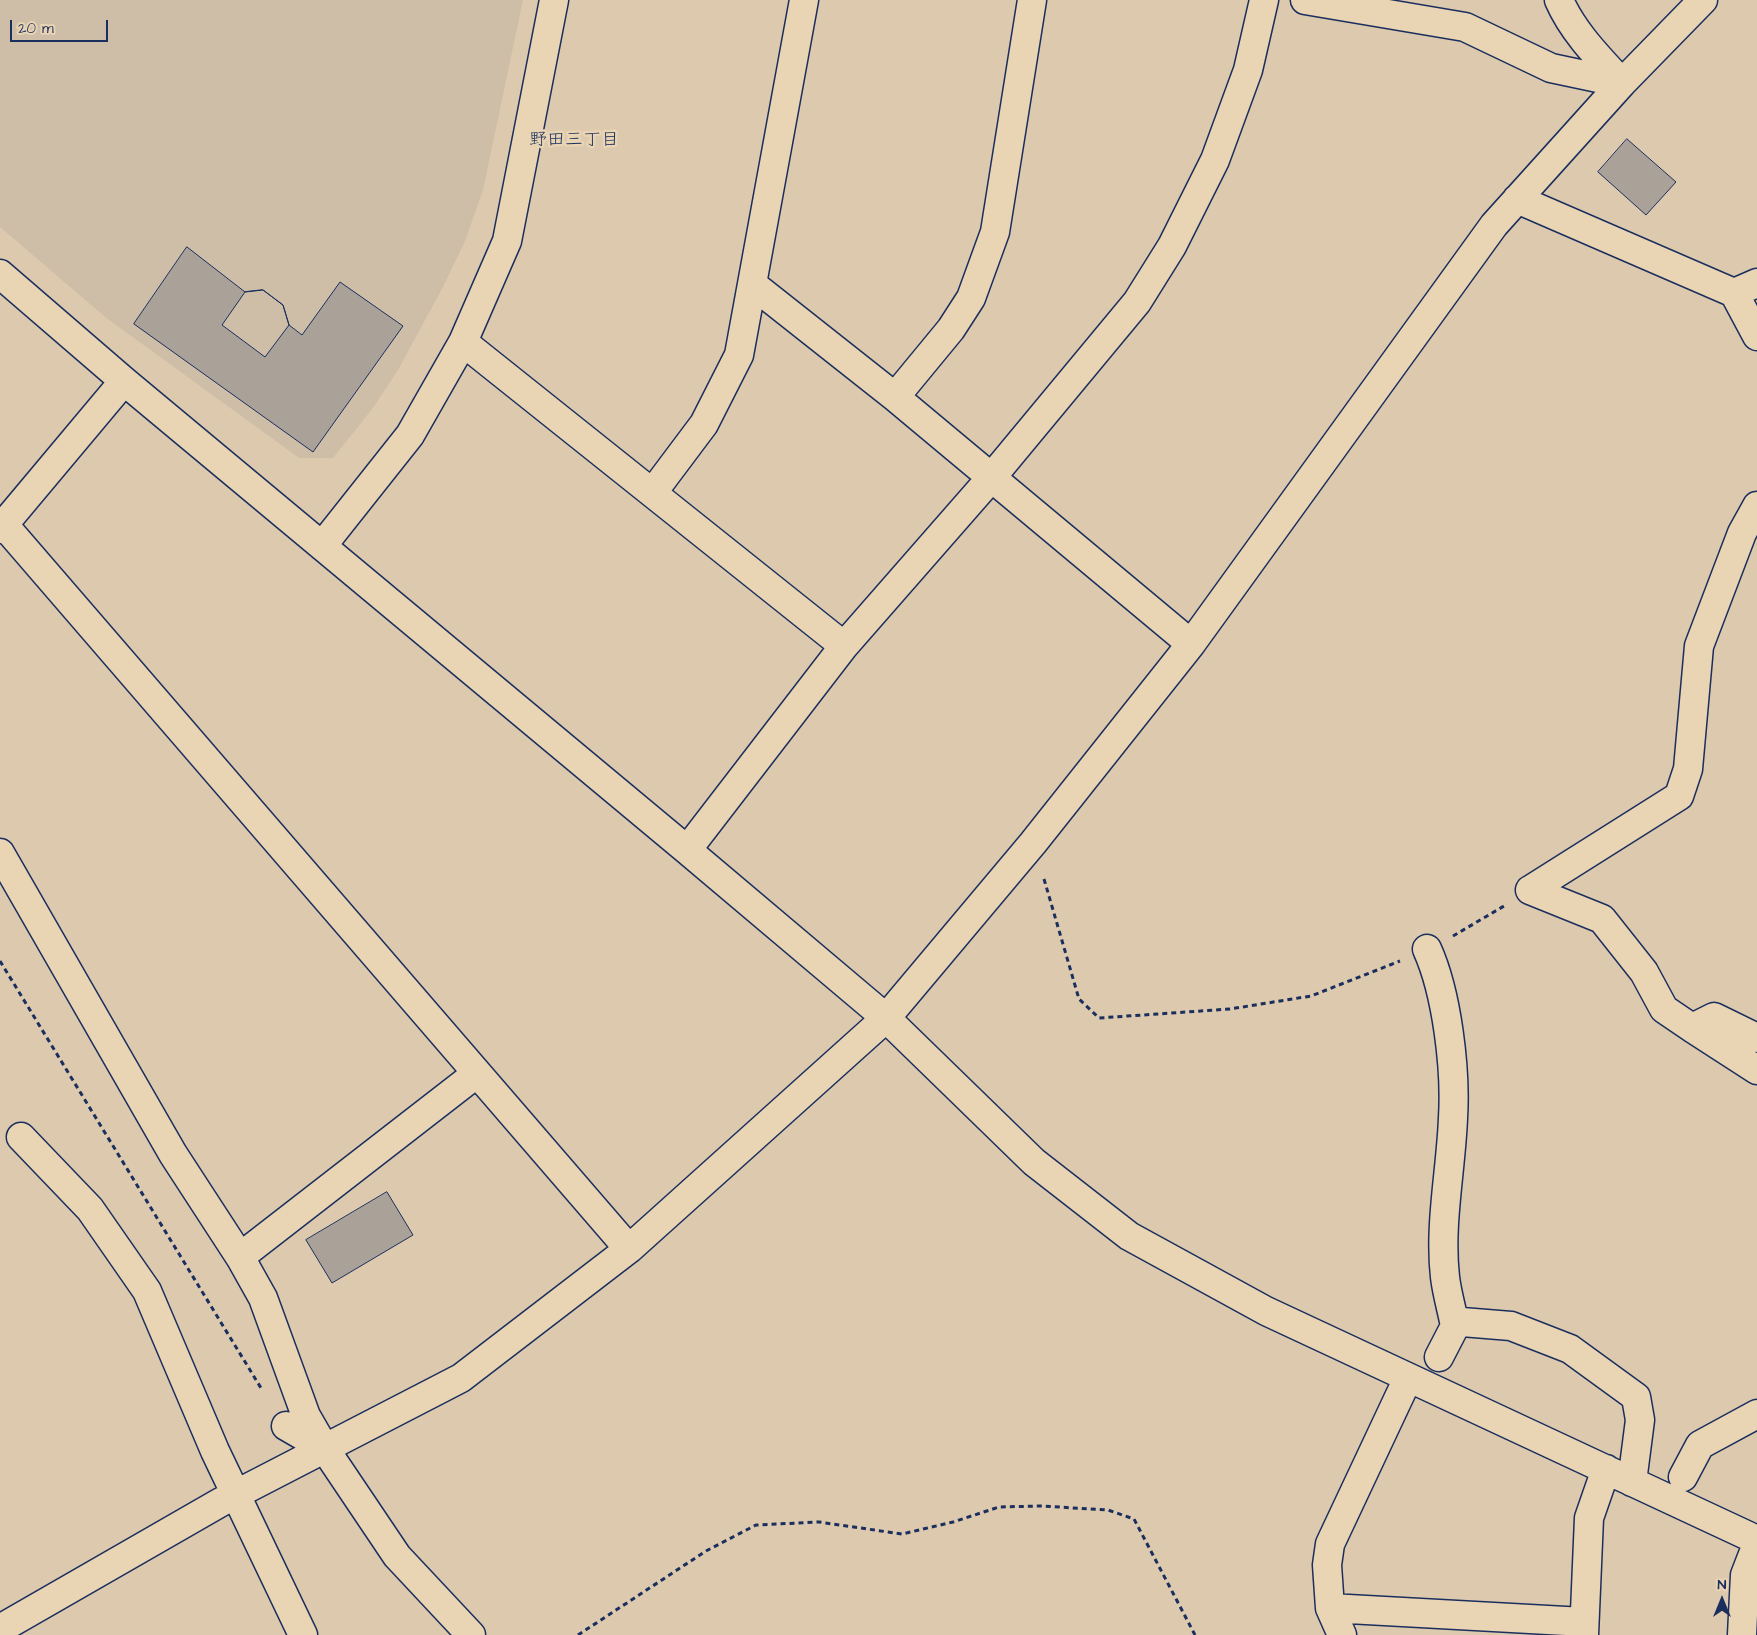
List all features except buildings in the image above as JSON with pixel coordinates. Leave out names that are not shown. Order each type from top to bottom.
[{"type":"street","points":[[322,546],[410,434],[463,342],[507,241],[554,0]]},
{"type":"street","points":[[653,492],[704,424],[739,355],[804,0]]},
{"type":"street","points":[[895,396],[951,329],[971,298],[995,232],[1032,0]]},
{"type":"street","points":[[687,850],[844,646],[991,478],[1137,302],[1172,246],[1218,151],[1248,70],[1264,0]]},
{"type":"street","points":[[1305,0],[1465,27],[1551,68],[1622,83]]},
{"type":"street","points":[[1559,0],[1566,16],[1592,52],[1622,83]]},
{"type":"street","points":[[0,1629],[228,1499],[461,1378],[629,1249],[886,1018],[1033,843],[1190,644],[1494,225],[1622,83],[1703,0]]},
{"type":"street","points":[[1517,199],[1746,288],[1757,336]]},
{"type":"street","points":[[0,274],[124,381],[886,1018],[1034,1162],[1129,1236],[1266,1311],[1757,1540]]},
{"type":"street","points":[[752,284],[895,396],[1190,644]]},
{"type":"street","points":[[463,342],[844,646]]},
{"type":"street","points":[[124,381],[2,527],[629,1249]]},
{"type":"street","points":[[1530,890],[1679,796],[1688,769],[1699,646],[1742,533],[1757,506]]},
{"type":"street","points":[[0,853],[173,1154],[240,1257],[263,1298],[306,1416],[397,1556],[471,1635]]},
{"type":"street","points":[[1530,890],[1602,919],[1644,972],[1664,1009],[1757,1070]]},
{"type":"street","points":[[1427,950],[1437,971],[1450,1040],[1454,1116],[1445,1249],[1445,1277],[1455,1326]]},
{"type":"street","points":[[1692,1028],[1714,1017],[1757,1038]]},
{"type":"street","points":[[240,1257],[476,1074]]},
{"type":"street","points":[[20,1137],[90,1209],[148,1291],[215,1451],[228,1499],[303,1635]]},
{"type":"street","points":[[1439,1357],[1455,1326],[1462,1322],[1511,1326],[1570,1349],[1636,1396],[1640,1420],[1632,1482]]},
{"type":"street","points":[[1342,1635],[1330,1608],[1327,1565],[1330,1544],[1408,1378]]},
{"type":"street","points":[[1683,1477],[1700,1445],[1757,1414]]},
{"type":"street","points":[[286,1426],[326,1449]]},
{"type":"street","points":[[1330,1608],[1584,1628],[1589,1518],[1606,1469]]},
{"type":"street","points":[[1742,1635],[1745,1575],[1757,1544]]},
{"type":"path","points":[[1033,843],[1079,999],[1100,1018],[1230,1009],[1311,996],[1427,950],[1530,890]]},
{"type":"path","points":[[0,961],[238,1352],[286,1426]]},
{"type":"path","points":[[578,1635],[706,1551],[756,1525],[819,1522],[902,1534],[953,1522],[999,1507],[1041,1506],[1108,1510],[1134,1519],[1196,1635]]},
{"type":"shaded area","points":[[0,0],[523,0],[483,190],[465,241],[444,285],[398,370],[373,408],[333,458],[299,458],[105,317],[0,227]]},
{"type":"district","name":"野田三丁目","points":[[574,141]]}]
